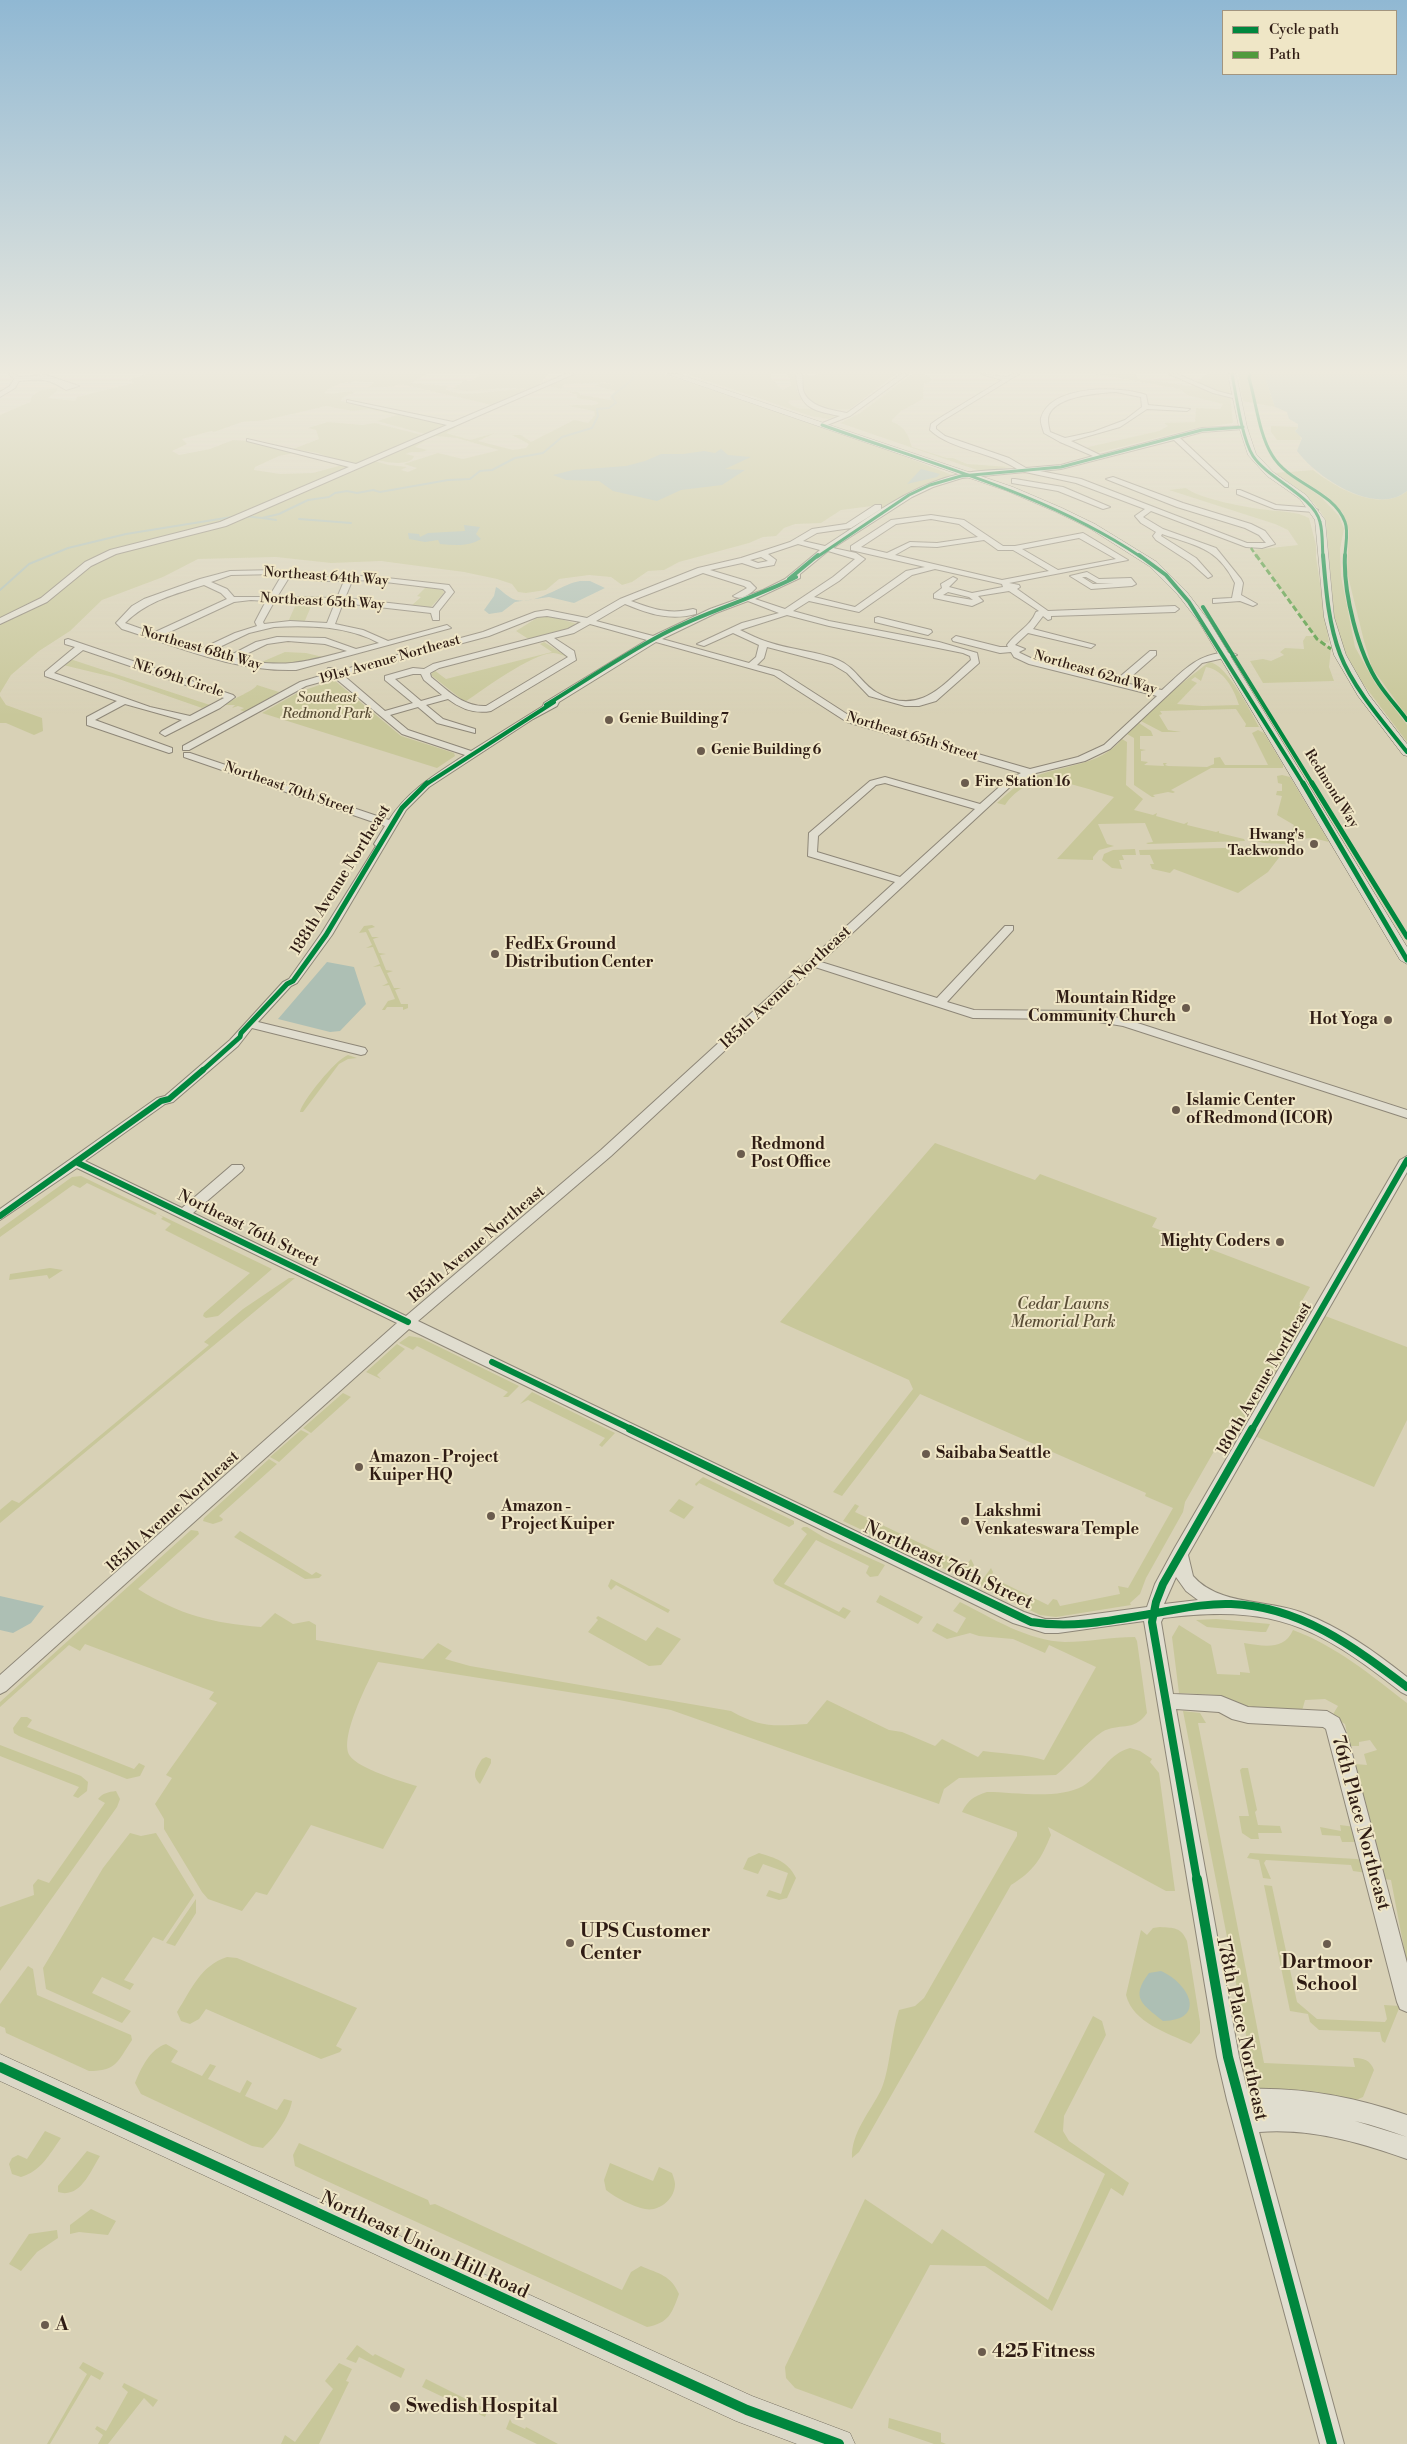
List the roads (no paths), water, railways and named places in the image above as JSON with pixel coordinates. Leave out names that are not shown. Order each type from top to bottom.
[{"type":"main road","points":[[1008,488],[1092,526],[1154,564],[1182,593],[1228,655]]},
{"type":"main road","points":[[1291,488],[1303,497],[1320,520],[1329,617],[1334,640],[1350,674],[1407,752]]},
{"type":"main road","name":"Redmond Way","points":[[1228,655],[1407,960]]},
{"type":"main road","name":"Redmond Way","points":[[1228,655],[1407,938]]},
{"type":"main road","points":[[1379,911],[1392,920],[1407,938]]},
{"type":"main road","name":"Northeast Union Hill Road","points":[[0,2067],[738,2406],[839,2444]]},
{"type":"street","points":[[0,621],[44,600],[88,564],[105,556],[126,547],[200,532],[230,521],[304,488]]},
{"type":"street","name":"188th Avenue Northeast","points":[[0,1216],[161,1100],[162,1096],[245,1029],[287,984],[293,981],[326,935],[381,846],[379,844],[390,824],[411,797],[425,784],[654,639],[676,627],[712,613],[717,613],[746,600],[802,572],[802,569],[826,549],[917,491],[925,488]]},
{"type":"street","points":[[1055,488],[1106,507]]},
{"type":"street","points":[[1099,488],[1246,545],[1262,546],[1271,544],[1262,533],[1248,526],[1133,488]]},
{"type":"street","points":[[1081,497],[1112,488]]},
{"type":"street","points":[[1240,492],[1275,507],[1314,510]]},
{"type":"street","points":[[548,638],[571,653],[573,658],[532,682],[473,723],[440,721],[388,678],[414,671],[425,672],[436,666],[571,632],[623,601],[701,570],[743,560],[797,542],[816,531],[848,526],[878,507]]},
{"type":"street","points":[[1150,508],[1142,512],[1139,516],[1140,519],[1160,531],[1211,548],[1222,557],[1237,579],[1239,586],[1236,600],[1216,601]]},
{"type":"street","points":[[922,517],[961,522],[985,538],[1001,548],[1015,548],[1080,536],[1124,560],[1002,582],[854,548],[894,522],[922,517]]},
{"type":"street","points":[[1160,531],[1157,536],[1159,538],[1193,560],[1208,576]]},
{"type":"street","points":[[888,556],[910,544],[937,545],[985,538]]},
{"type":"street","points":[[797,542],[857,556],[860,559],[900,568],[909,573]]},
{"type":"street","points":[[1015,548],[1056,572]]},
{"type":"street","points":[[743,560],[757,566],[771,563],[772,560],[762,554]]},
{"type":"street","points":[[701,644],[732,630],[788,612],[860,559]]},
{"type":"street","points":[[808,598],[856,610],[909,573],[927,570],[934,566]]},
{"type":"street","points":[[623,601],[674,617],[683,616],[747,592],[752,588],[747,584],[701,570]]},
{"type":"street","name":"Northeast 64th Way","points":[[120,623],[140,605],[204,581],[230,574],[269,572],[319,579],[349,578],[432,584],[449,589],[450,592],[435,611]]},
{"type":"street","points":[[262,627],[260,619],[283,578],[288,574]]},
{"type":"street","points":[[953,579],[944,586],[946,589],[936,596],[972,604],[979,602],[972,596],[1075,576],[1092,587],[1127,586],[1132,584],[1128,580]]},
{"type":"street","points":[[330,626],[349,578]]},
{"type":"street","points":[[154,636],[232,600],[224,591],[204,581]]},
{"type":"street","points":[[1002,582],[1011,589],[1013,594],[1043,614],[1101,610],[1174,609]]},
{"type":"street","points":[[1236,594],[1253,604]]},
{"type":"street","name":"Northeast 65th Way","points":[[232,600],[340,601],[435,611]]},
{"type":"street","points":[[732,630],[764,644],[835,662],[850,671],[872,694],[892,701],[912,703],[933,699],[974,665],[976,661],[974,654],[946,646],[913,638],[854,630],[746,600]]},
{"type":"street","points":[[435,611],[437,619],[461,640]]},
{"type":"street","name":"Northeast 65th Street","points":[[518,622],[542,613],[573,618],[751,666],[783,676],[850,720],[1029,772]]},
{"type":"street","points":[[1017,650],[1011,645],[1014,640],[1030,631],[1043,614]]},
{"type":"street","points":[[878,620],[1000,650],[1017,650]]},
{"type":"street","name":"191st Avenue Northeast","points":[[187,752],[296,688],[337,674],[486,634],[518,622]]},
{"type":"street","name":"Northeast 68th Way","points":[[120,623],[154,636],[250,666],[283,669],[447,628]]},
{"type":"street","points":[[204,651],[242,633],[262,627],[330,626],[363,633],[386,643]]},
{"type":"street","points":[[1030,631],[1091,645]]},
{"type":"street","points":[[230,659],[271,640],[324,641],[340,645],[353,652]]},
{"type":"street","name":"NE 69th Circle","points":[[68,642],[230,695],[220,706],[210,708],[165,733]]},
{"type":"street","points":[[751,666],[760,658],[764,644]]},
{"type":"street","points":[[81,647],[48,674],[147,709],[191,719]]},
{"type":"street","name":"Northeast 62nd Way","points":[[1017,650],[1017,655],[1032,662],[1120,682],[1154,693],[1163,693]]},
{"type":"street","points":[[1120,682],[1153,653]]},
{"type":"street","name":"185th Avenue Northeast","points":[[0,1686],[408,1322],[606,1153],[1010,783],[1029,772],[1084,760],[1096,754],[1106,747],[1199,661],[1228,655]]},
{"type":"street","points":[[317,662],[337,674],[383,714],[411,735],[472,754]]},
{"type":"street","points":[[425,672],[427,678],[466,708],[473,723]]},
{"type":"street","points":[[383,714],[450,696]]},
{"type":"street","points":[[125,701],[90,719],[90,722],[169,750],[187,752]]},
{"type":"street","points":[[220,706],[248,715]]},
{"type":"street","name":"Northeast 70th Street","points":[[187,752],[390,824]]},
{"type":"street","points":[[902,881],[812,854],[813,835],[873,783],[885,780],[982,808]]},
{"type":"street","points":[[938,1004],[1009,928]]},
{"type":"street","points":[[814,963],[938,1004],[986,1015],[1048,1014],[1103,1017],[1407,1114]]},
{"type":"street","points":[[245,1029],[361,1051]]},
{"type":"street","name":"180th Avenue Northeast","points":[[1153,1613],[1158,1595],[1180,1554],[1407,1160]]},
{"type":"street","name":"Northeast 76th Street","points":[[76,1162],[1019,1618],[1045,1626],[1058,1626],[1191,1607],[1232,1604],[1285,1614],[1316,1625],[1346,1642],[1407,1686]]},
{"type":"street","points":[[184,1213],[237,1168]]},
{"type":"street","points":[[1180,1554],[1181,1571],[1191,1586],[1204,1595],[1232,1604]]},
{"type":"street","name":"178th Place Northeast","points":[[1153,1613],[1153,1632],[1226,2048],[1238,2100],[1332,2444]]},
{"type":"street","name":"76th Place Northeast","points":[[1165,1701],[1221,1704],[1238,1713],[1248,1715],[1327,1719],[1333,1724],[1339,1738],[1407,2002]]},
{"type":"street","points":[[1238,2100],[1286,2098],[1330,2104],[1368,2112],[1407,2126]]},
{"type":"street","points":[[1244,2122],[1290,2120],[1331,2126],[1363,2133],[1407,2148]]},
{"type":"waterway","points":[[262,518],[279,514],[308,500],[329,497],[335,493],[347,491],[357,493],[373,490],[380,492],[402,488]]},
{"type":"waterway","points":[[0,590],[29,564],[68,548],[126,534],[238,516]]},
{"type":"waterway","points":[[244,516],[262,518]]},
{"type":"waterway","points":[[262,518],[276,520]]},
{"type":"waterway","points":[[299,519],[351,523]]},
{"type":"place","name":"Genie Building 7","points":[[609,720]]},
{"type":"place","name":"Genie Building 6","points":[[701,751]]},
{"type":"place","name":"Fire Station 16","points":[[965,783]]},
{"type":"place","name":"Hwang's Taekwondo","points":[[1314,844]]},
{"type":"place","name":"FedEx Ground Distribution Center","points":[[495,954]]},
{"type":"place","name":"Mountain Ridge Community Church","points":[[1186,1008]]},
{"type":"place","name":"Hot Yoga","points":[[1388,1020]]},
{"type":"place","name":"Islamic Center of Redmond (ICOR)","points":[[1176,1110]]},
{"type":"place","name":"Redmond Post Office","points":[[741,1154]]},
{"type":"place","name":"Mighty Coders","points":[[1280,1242]]},
{"type":"place","name":"Saibaba Seattle","points":[[926,1454]]},
{"type":"place","name":"Amazon - Project Kuiper HQ","points":[[359,1467]]},
{"type":"place","name":"Amazon - Project Kuiper","points":[[491,1516]]},
{"type":"place","name":"Lakshmi Venkateswara Temple","points":[[965,1521]]},
{"type":"place","name":"UPS Customer Center","points":[[570,1943]]},
{"type":"place","name":"Dartmoor School","points":[[1327,1944]]},
{"type":"place","name":"A","points":[[45,2325]]},
{"type":"place","name":"425 Fitness","points":[[982,2352]]},
{"type":"place","name":"Swedish Hospital","points":[[395,2407]]},
{"type":"park label","name":"Southeast Redmond Park","points":[[327,708]]},
{"type":"park label","name":"Cedar Lawns Memorial Park","points":[[1063,1314]]}]
